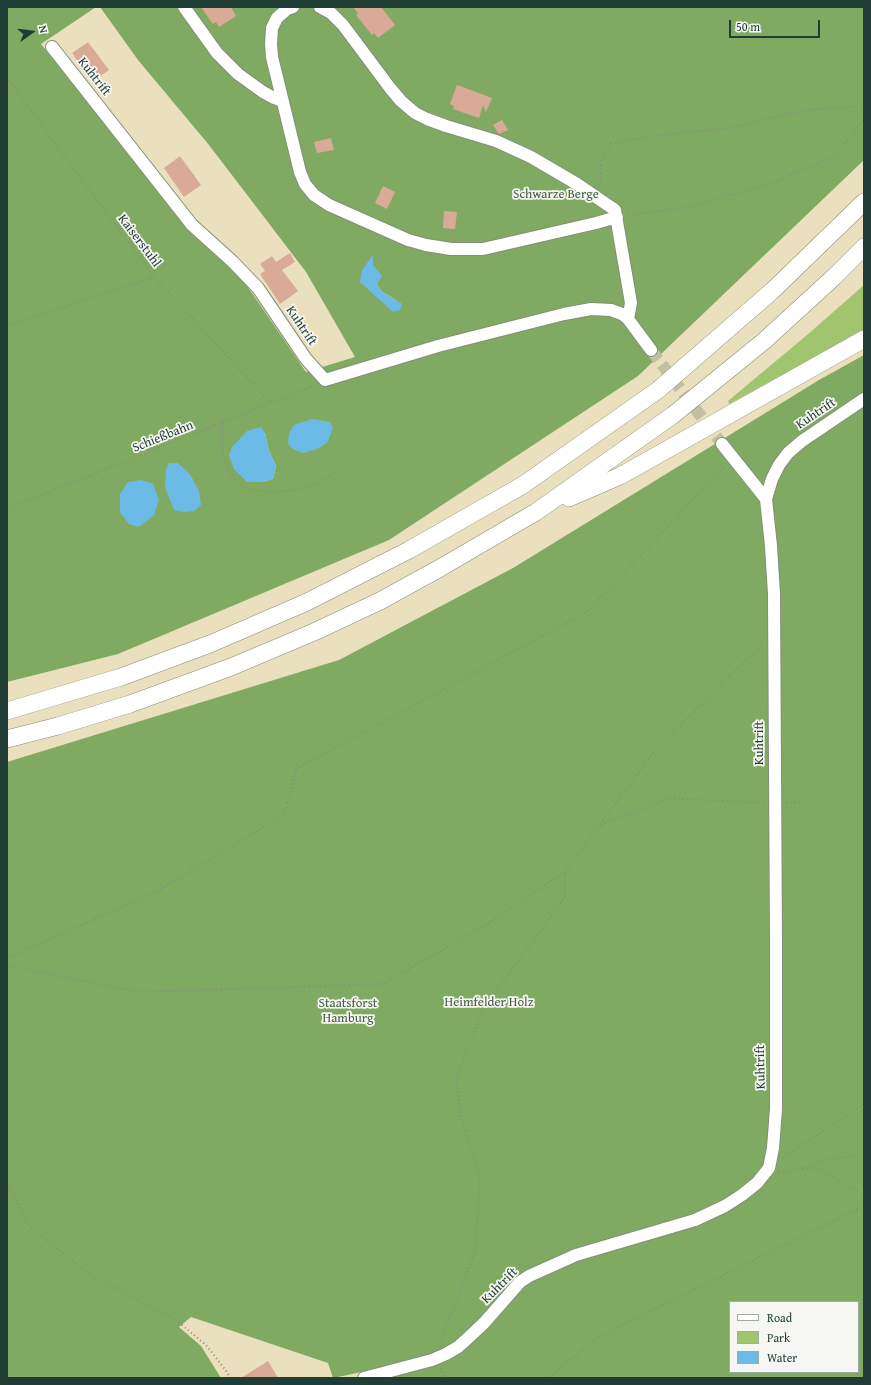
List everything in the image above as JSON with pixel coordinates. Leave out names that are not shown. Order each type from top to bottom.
[{"type":"highway","points":[[7,711],[121,677],[210,644],[307,602],[409,550],[523,485],[658,390],[772,291],[864,202]]},
{"type":"highway","points":[[7,739],[58,726],[130,704],[231,667],[314,632],[380,601],[440,568],[536,512],[673,415],[764,341],[834,277],[864,247]]},
{"type":"highway","points":[[536,512],[620,476],[704,427],[864,339]]},
{"type":"street","points":[[184,7],[217,53],[238,74],[263,92],[282,101]]},
{"type":"street","points":[[293,7],[287,9],[277,18],[272,28],[272,57],[300,172],[305,184],[314,195],[329,205],[408,240],[426,246],[451,249],[483,249],[617,217]]},
{"type":"street","points":[[320,7],[332,13],[343,25],[390,88],[401,101],[416,113],[446,126],[496,140],[531,157],[578,184],[615,210],[630,303],[628,319]]},
{"type":"street","name":"Kuhtrift","points":[[52,47],[192,225],[233,262],[258,288],[306,359],[325,380]]},
{"type":"street","points":[[325,380],[438,346],[583,310],[611,310],[622,314],[628,319],[651,350]]},
{"type":"street","name":"Kuhtrift","points":[[364,1378],[432,1360],[446,1354],[468,1338],[484,1323],[520,1282],[529,1276],[576,1255],[695,1220],[725,1206],[742,1195],[757,1183],[769,1168],[773,1148],[776,1109],[775,803],[774,594],[772,546],[766,499],[772,479],[788,453],[807,437],[864,399]]},
{"type":"street","points":[[722,444],[766,499]]},
{"type":"path","name":"Kaiserstuhl","points":[[7,78],[154,277],[270,402]]},
{"type":"path","points":[[608,205],[601,195],[601,159],[611,144],[652,136],[731,128],[785,114],[816,109],[864,106]]},
{"type":"path","points":[[617,217],[690,207],[769,184],[832,158],[856,130],[864,118]]},
{"type":"path","points":[[7,326],[154,277]]},
{"type":"path","name":"Schießbahn","points":[[7,509],[325,380]]},
{"type":"path","points":[[223,422],[223,454],[228,470],[236,481],[243,487],[269,492],[300,490],[333,474],[337,467]]},
{"type":"path","points":[[7,958],[154,893],[285,814],[296,769],[586,612],[733,459]]},
{"type":"path","points":[[7,965],[137,992],[382,984],[486,925],[565,872],[656,749],[753,653],[760,648],[774,646]]},
{"type":"path","points":[[600,825],[669,798],[775,803],[804,802]]},
{"type":"path","points":[[432,1360],[449,1321],[475,1252],[480,1178],[461,1117],[456,1079],[483,1009],[564,897],[565,872]]},
{"type":"path","points":[[769,1168],[805,1142],[864,1104]]},
{"type":"path","points":[[797,1170],[826,1160],[864,1154]]},
{"type":"path","points":[[769,1168],[780,1172],[818,1169],[864,1195]]},
{"type":"path","points":[[7,1182],[29,1226],[89,1274],[176,1320],[206,1345],[230,1378]]},
{"type":"path","points":[[549,1378],[596,1338],[864,1206]]},
{"type":"green space","name":"Schwarze Berge","points":[[7,7],[96,7],[41,44],[195,235],[243,280],[306,372],[355,357],[306,272],[209,145],[138,60],[100,7],[864,7],[864,160],[638,376],[389,540],[118,654],[7,682]],"holes":[[[373,255],[373,265],[377,284],[381,291],[402,304],[360,282]],[[265,433],[269,451],[276,466],[273,479],[262,482]]]},
{"type":"green space","points":[[864,285],[864,330],[729,404],[728,401]]},
{"type":"green space","name":"Staatsforst Hamburg","points":[[864,355],[864,1378],[383,1378],[376,1369],[333,1378],[328,1363],[191,1317],[179,1327],[201,1346],[221,1378],[7,1378],[7,762],[339,660],[513,568],[819,380]]},
{"type":"water","points":[[373,255],[373,265],[382,276],[377,284],[381,291],[402,304],[400,310],[393,312],[360,282],[362,270]]},
{"type":"water","points":[[312,419],[330,422],[333,428],[327,443],[317,449],[303,453],[293,449],[288,444],[289,433],[294,425]]},
{"type":"water","points":[[261,427],[265,433],[269,451],[276,466],[273,479],[262,482],[247,482],[234,469],[229,455],[232,447],[247,431]]},
{"type":"water","points":[[169,463],[178,463],[190,474],[199,491],[201,505],[194,511],[184,512],[174,510],[165,487],[166,470]]},
{"type":"water","points":[[141,480],[153,484],[159,500],[154,515],[139,527],[129,524],[120,512],[120,494],[128,482]]},
{"type":"building","points":[[201,7],[231,7],[236,16],[219,27],[216,22],[213,24]]},
{"type":"building","points":[[353,7],[381,7],[395,25],[378,38],[374,33],[372,35],[356,15],[358,13]]},
{"type":"building","points":[[88,42],[109,70],[92,82],[72,53]]},
{"type":"building","points":[[457,85],[492,98],[486,112],[483,105],[479,118],[453,109],[454,106],[450,104]]},
{"type":"building","points":[[502,120],[508,130],[499,134],[493,125]]},
{"type":"building","points":[[331,138],[334,150],[317,153],[314,142]]},
{"type":"building","points":[[180,156],[201,185],[184,197],[164,168]]},
{"type":"building","points":[[383,186],[395,192],[387,209],[375,203]]},
{"type":"building","points":[[444,211],[457,212],[455,229],[443,228]]},
{"type":"building","points":[[290,253],[295,262],[282,270],[298,291],[280,304],[260,274],[265,271],[260,264],[272,256],[276,262]]},
{"type":"building","points":[[268,1361],[278,1378],[241,1378]]},
{"type":"tunnel","points":[[651,350],[722,444]]},
{"type":"park label","name":"Heimfelder Holz","points":[[489,1003]]}]
